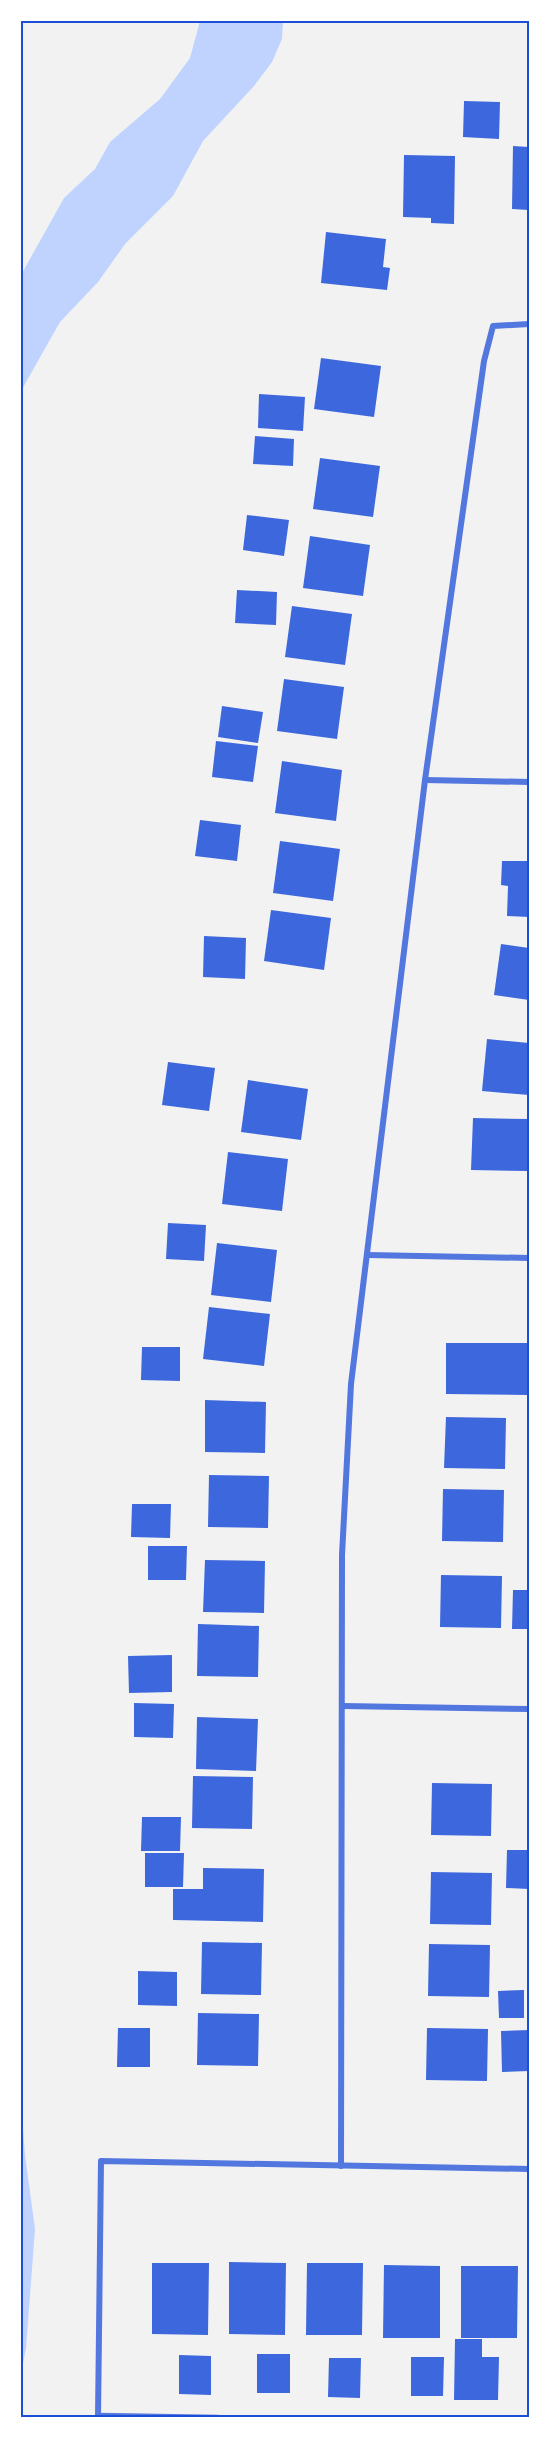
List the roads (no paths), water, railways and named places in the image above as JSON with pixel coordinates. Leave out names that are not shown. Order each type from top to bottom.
[{"type":"street","points":[[341,2166],[344,1706],[342,1555],[351,1384],[425,780],[484,361],[493,326],[529,324]]},
{"type":"street","points":[[425,780],[529,782]]},
{"type":"street","points":[[367,1255],[529,1258]]},
{"type":"street","points":[[344,1706],[529,1709]]},
{"type":"street","points":[[98,2416],[101,2161],[529,2169]]},
{"type":"lane","points":[[98,2416],[218,2417]]},
{"type":"water","points":[[200,21],[283,21],[282,39],[272,62],[254,86],[203,141],[173,196],[125,244],[98,282],[60,322],[21,391],[21,275],[64,198],[95,169],[110,142],[160,99],[190,58]]},
{"type":"water","points":[[21,2101],[25,2155],[35,2229],[26,2348],[21,2373]]}]
